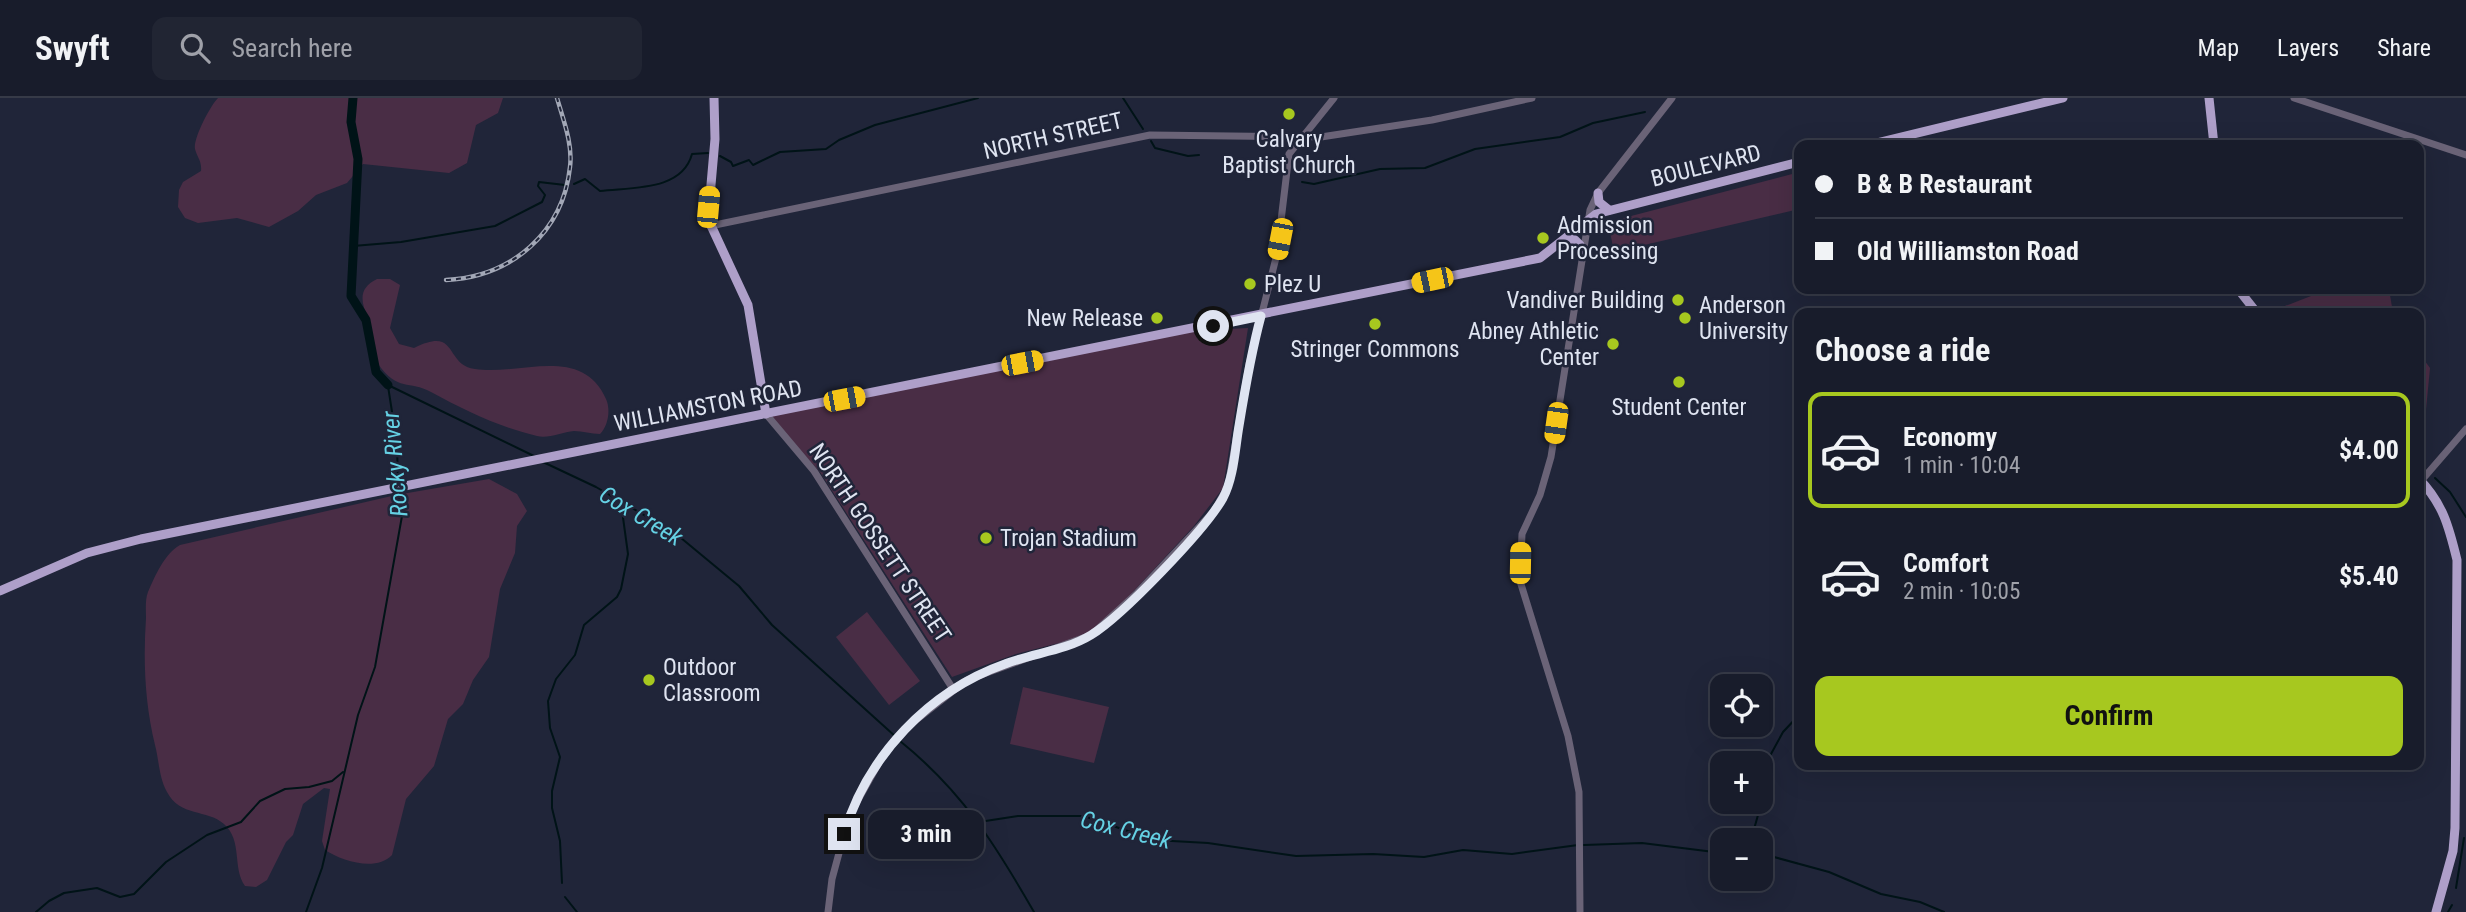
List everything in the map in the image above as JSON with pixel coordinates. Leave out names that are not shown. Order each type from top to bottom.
[{"type":"main road","points":[[714,98],[715,139],[708,207],[710,226],[748,305],[766,414]]},
{"type":"main road","points":[[1889,140],[2063,98]]},
{"type":"main road","points":[[2209,98],[2213,140]]},
{"type":"main road","name":"BOULEVARD","points":[[1622,206],[1794,163]]},
{"type":"main road","points":[[1598,193],[1600,202],[1609,209]]},
{"type":"main road","name":"WILLIAMSTON ROAD","points":[[0,590],[88,552],[1540,258],[1587,220],[1622,206]]},
{"type":"main road","points":[[1560,243],[1575,240],[1580,245],[1582,257]]},
{"type":"main road","points":[[2242,294],[2253,308]]},
{"type":"main road","points":[[2424,484],[2439,501],[2448,521],[2457,559],[2455,828],[2453,851],[2436,912]]},
{"type":"street","points":[[828,912],[832,879],[849,816],[885,752],[906,728],[953,689],[986,670],[1060,648],[1091,635],[1129,602],[1208,519],[1228,486],[1249,364],[1283,224],[1288,160],[1300,138],[1334,98]]},
{"type":"street","name":"NORTH STREET","points":[[710,226],[1150,135],[1300,138],[1432,120],[1532,98]]},
{"type":"street","points":[[1580,912],[1579,792],[1568,736],[1520,581],[1522,534],[1540,495],[1551,457],[1587,220],[1598,193],[1672,98]]},
{"type":"street","points":[[2294,98],[2421,140]]},
{"type":"street","points":[[2424,141],[2466,155]]},
{"type":"street","name":"NORTH GOSSETT STREET","points":[[766,414],[814,471],[953,689]]},
{"type":"street","points":[[2424,476],[2466,429]]},
{"type":"shaded area","points":[[218,98],[503,98],[498,113],[476,125],[467,163],[449,173],[363,164],[347,183],[316,195],[298,211],[269,227],[237,218],[198,223],[185,218],[178,207],[179,190],[183,182],[201,171],[195,144],[203,123]]},
{"type":"shaded area","points":[[1794,174],[1794,210],[1614,252],[1608,222]]},
{"type":"shaded area","points":[[377,279],[390,279],[400,285],[390,328],[399,344],[414,348],[428,342],[445,343],[459,361],[475,369],[548,366],[566,367],[582,372],[595,382],[608,403],[607,422],[603,431],[600,434],[574,431],[537,436],[496,423],[423,388],[392,378],[376,360],[370,324],[363,306],[364,291]]},
{"type":"shaded area","points":[[2316,294],[2390,294],[2392,308],[2280,308]]},
{"type":"shaded area","points":[[1248,328],[1223,488],[1194,526],[1118,608],[1086,636],[1016,654],[952,677],[820,472],[766,414],[1189,331]]},
{"type":"shaded area","points":[[2424,360],[2430,368],[2424,431]]},
{"type":"shaded area","points":[[489,479],[517,494],[527,511],[517,526],[515,553],[500,589],[489,657],[473,680],[463,704],[448,719],[434,766],[406,799],[392,855],[377,863],[368,864],[349,861],[325,850],[322,841],[330,789],[324,788],[303,804],[293,835],[286,842],[267,880],[256,887],[245,886],[230,831],[217,819],[179,805],[172,800],[164,787],[149,714],[145,651],[146,598],[161,566],[180,545],[396,495]]},
{"type":"shaded area","points":[[867,612],[920,681],[889,705],[836,637]]},
{"type":"shaded area","points":[[1023,687],[1109,707],[1094,763],[1010,744]]},
{"type":"waterway","name":"Rocky River","points":[[353,98],[351,122],[358,159],[351,296],[366,320],[376,372],[388,385]]},
{"type":"waterway","points":[[720,156],[733,166],[749,160],[753,165],[780,152],[826,149],[839,140],[875,125],[978,98]]},
{"type":"waterway","points":[[1123,98],[1143,129]]},
{"type":"waterway","points":[[1302,182],[1314,184],[1380,169],[1425,168],[1475,149],[1560,137],[1593,123],[1645,112]]},
{"type":"waterway","points":[[1151,141],[1155,148],[1188,156],[1199,155]]},
{"type":"waterway","points":[[574,184],[585,179],[600,191],[655,185],[678,175],[687,166],[692,154],[708,153]]},
{"type":"waterway","points":[[353,246],[401,242],[495,226],[542,202],[545,195],[538,186],[539,182],[565,185]]},
{"type":"waterway","name":"Cox Creek","points":[[388,385],[536,457]]},
{"type":"waterway","name":"Rocky River","points":[[388,386],[397,444],[398,485]]},
{"type":"waterway","name":"Cox Creek","points":[[543,462],[596,487],[675,533],[739,586],[772,625],[896,737]]},
{"type":"waterway","points":[[2435,478],[2450,492],[2466,517]]},
{"type":"waterway","name":"Rocky River","points":[[306,912],[322,868],[358,715],[375,667],[402,516],[398,490]]},
{"type":"waterway","points":[[562,883],[560,841],[552,808],[552,791],[560,757],[550,728],[548,701],[556,679],[575,655],[584,625],[617,597],[621,589],[628,554],[621,503]]},
{"type":"waterway","points":[[1773,751],[1783,732],[1794,720]]},
{"type":"waterway","name":"Cox Creek","points":[[900,741],[942,779],[976,820],[1034,912]]},
{"type":"waterway","points":[[36,912],[64,893],[97,888],[120,897],[134,894],[166,862],[207,835],[241,822],[260,801],[285,789],[332,781],[343,772]]},
{"type":"waterway","points":[[1754,828],[1758,814]]},
{"type":"waterway","name":"Cox Creek","points":[[979,822],[1018,816],[1084,816],[1154,840],[1208,843],[1296,856],[1373,854],[1424,857],[1463,850],[1512,854],[1578,845]]},
{"type":"waterway","points":[[2456,888],[2464,838]]},
{"type":"waterway","name":"Cox Creek","points":[[1584,845],[1642,843],[1710,852]]},
{"type":"waterway","name":"Cox Creek","points":[[1773,857],[1829,872],[1881,894],[1920,902],[1944,912]]},
{"type":"waterway","points":[[565,897],[577,912]]},
{"type":"waterway","points":[[2448,912],[2452,905]]},
{"type":"railway","points":[[446,280],[470,277],[512,260],[530,247],[545,231],[557,212],[565,191],[571,158],[557,98]]},
{"type":"place","name":"Calvary Baptist Church","points":[[1289,114]]},
{"type":"place","name":"Admission Processing","points":[[1543,238]]},
{"type":"place","name":"Plez U","points":[[1250,284]]},
{"type":"place","name":"Vandiver Building","points":[[1678,300]]},
{"type":"place","name":"New Release","points":[[1157,318]]},
{"type":"place","name":"Anderson University","points":[[1685,318]]},
{"type":"place","name":"Stringer Commons","points":[[1375,324]]},
{"type":"place","name":"Abney Athletic Center","points":[[1613,344]]},
{"type":"place","name":"Student Center","points":[[1679,382]]},
{"type":"place","name":"Trojan Stadium","points":[[986,538]]},
{"type":"place","name":"Outdoor Classroom","points":[[649,680]]},
{"type":"route","points":[[844,834],[849,816],[861,792],[885,752],[921,714],[953,689],[986,670],[1078,642],[1091,635],[1137,593],[1214,512],[1228,486],[1249,364],[1261,316],[1213,326]]}]
